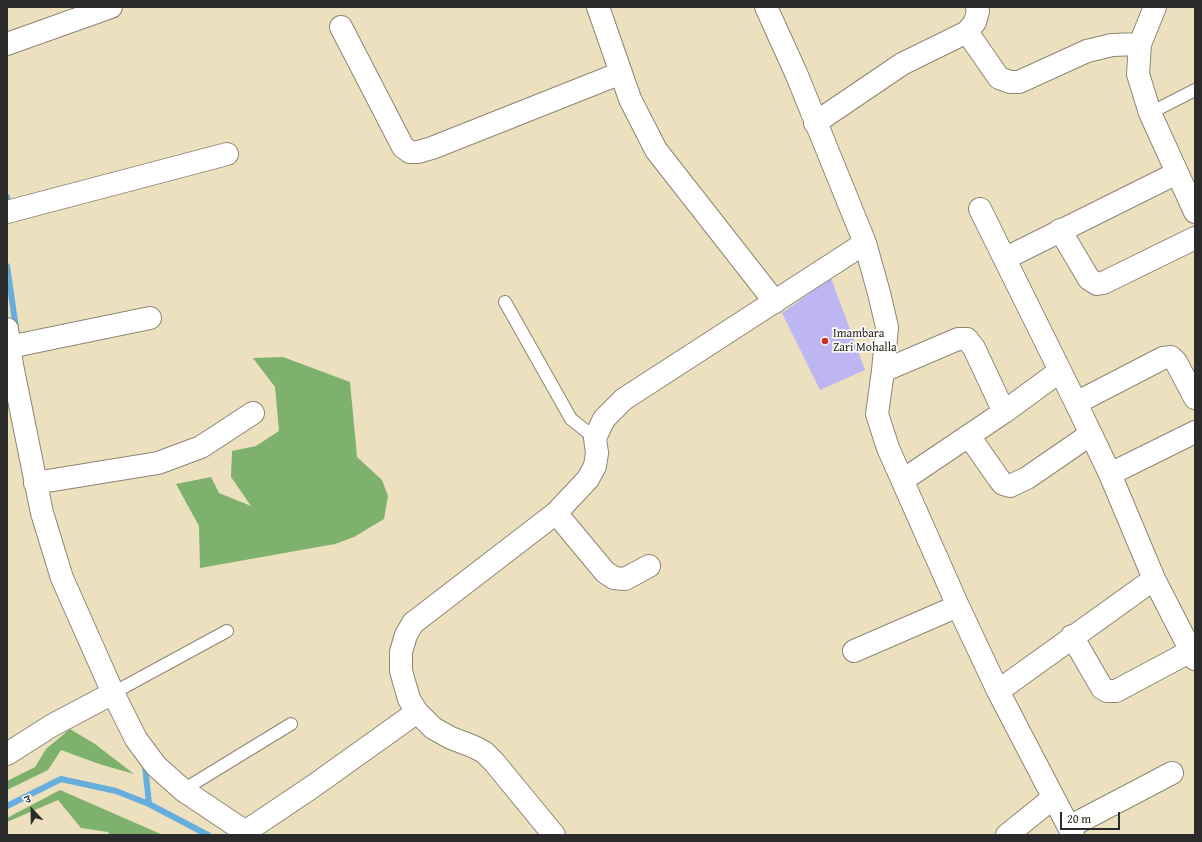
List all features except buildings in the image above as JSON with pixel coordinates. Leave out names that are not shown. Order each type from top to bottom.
[{"type":"street","points":[[7,44],[111,7]]},
{"type":"street","points":[[598,7],[630,99],[656,150],[775,302]]},
{"type":"street","points":[[766,7],[796,73],[865,243],[887,327],[877,414],[888,448],[958,606],[998,690],[1053,798],[1071,831],[1172,773]]},
{"type":"street","points":[[816,123],[902,64],[967,32],[975,22],[978,11],[977,7]]},
{"type":"street","points":[[1154,7],[1140,44],[1138,74],[1150,113],[1195,212]]},
{"type":"street","points":[[341,27],[403,147],[410,152],[418,152],[432,148],[621,73]]},
{"type":"street","points":[[967,32],[999,78],[1010,82],[1019,82],[1087,51],[1112,46],[1140,44]]},
{"type":"street","points":[[12,211],[227,154]]},
{"type":"street","points":[[1006,258],[1177,173]]},
{"type":"street","points":[[980,209],[1006,258],[1091,434],[1110,474],[1154,580],[1193,655],[1116,691],[1107,692],[1102,688],[1072,636]]},
{"type":"street","points":[[1060,230],[1089,279],[1097,284],[1103,283],[1195,238]]},
{"type":"street","points":[[554,835],[484,752],[451,738],[433,728],[417,712],[409,699],[401,671],[401,652],[406,635],[413,623],[556,513],[588,479],[595,466],[597,453],[595,438],[604,419],[624,399],[865,243]]},
{"type":"street","points":[[150,318],[13,340],[40,482],[42,513],[62,578],[119,690],[136,739],[156,766],[183,790],[247,833],[417,712]]},
{"type":"street","points":[[883,371],[958,339],[967,339],[974,348],[1004,412]]},
{"type":"street","points":[[1076,403],[1163,358],[1172,357],[1195,398]]},
{"type":"street","points":[[903,480],[1004,412],[1060,371]]},
{"type":"street","points":[[40,482],[158,463],[201,447],[253,413]]},
{"type":"street","points":[[1110,474],[1195,432]]},
{"type":"street","points":[[969,436],[1003,484],[1010,486],[1027,478],[1091,434]]},
{"type":"street","points":[[556,513],[605,572],[614,578],[625,579],[649,566]]},
{"type":"street","points":[[998,690],[1072,636],[1154,580]]},
{"type":"street","points":[[854,651],[958,606]]},
{"type":"street","points":[[7,754],[51,726],[119,690]]},
{"type":"street","points":[[1007,835],[1053,798]]},
{"type":"lane","points":[[1150,113],[1195,90]]},
{"type":"lane","points":[[506,302],[571,419],[595,438]]},
{"type":"lane","points":[[119,690],[227,631]]},
{"type":"lane","points":[[183,790],[291,724]]},
{"type":"green space","points":[[283,357],[350,382],[357,457],[382,480],[388,496],[384,519],[354,537],[335,544],[200,568],[199,526],[176,484],[211,477],[219,493],[251,506],[231,477],[232,451],[256,446],[279,431],[275,387],[253,358]]},
{"type":"green space","points":[[70,729],[95,744],[134,774],[99,764],[61,750],[48,770],[7,790],[7,781],[35,767],[46,749]]},
{"type":"green space","points":[[60,790],[163,835],[110,835],[108,832],[81,828],[58,800],[7,822],[7,818]]},
{"type":"waterway","points":[[7,266],[16,328]]},
{"type":"waterway","points":[[145,766],[149,804]]},
{"type":"waterway","points":[[7,806],[61,779],[116,791],[149,804],[208,835]]},
{"type":"place","name":"Imambara Zari Mohalla","points":[[825,341]]}]
